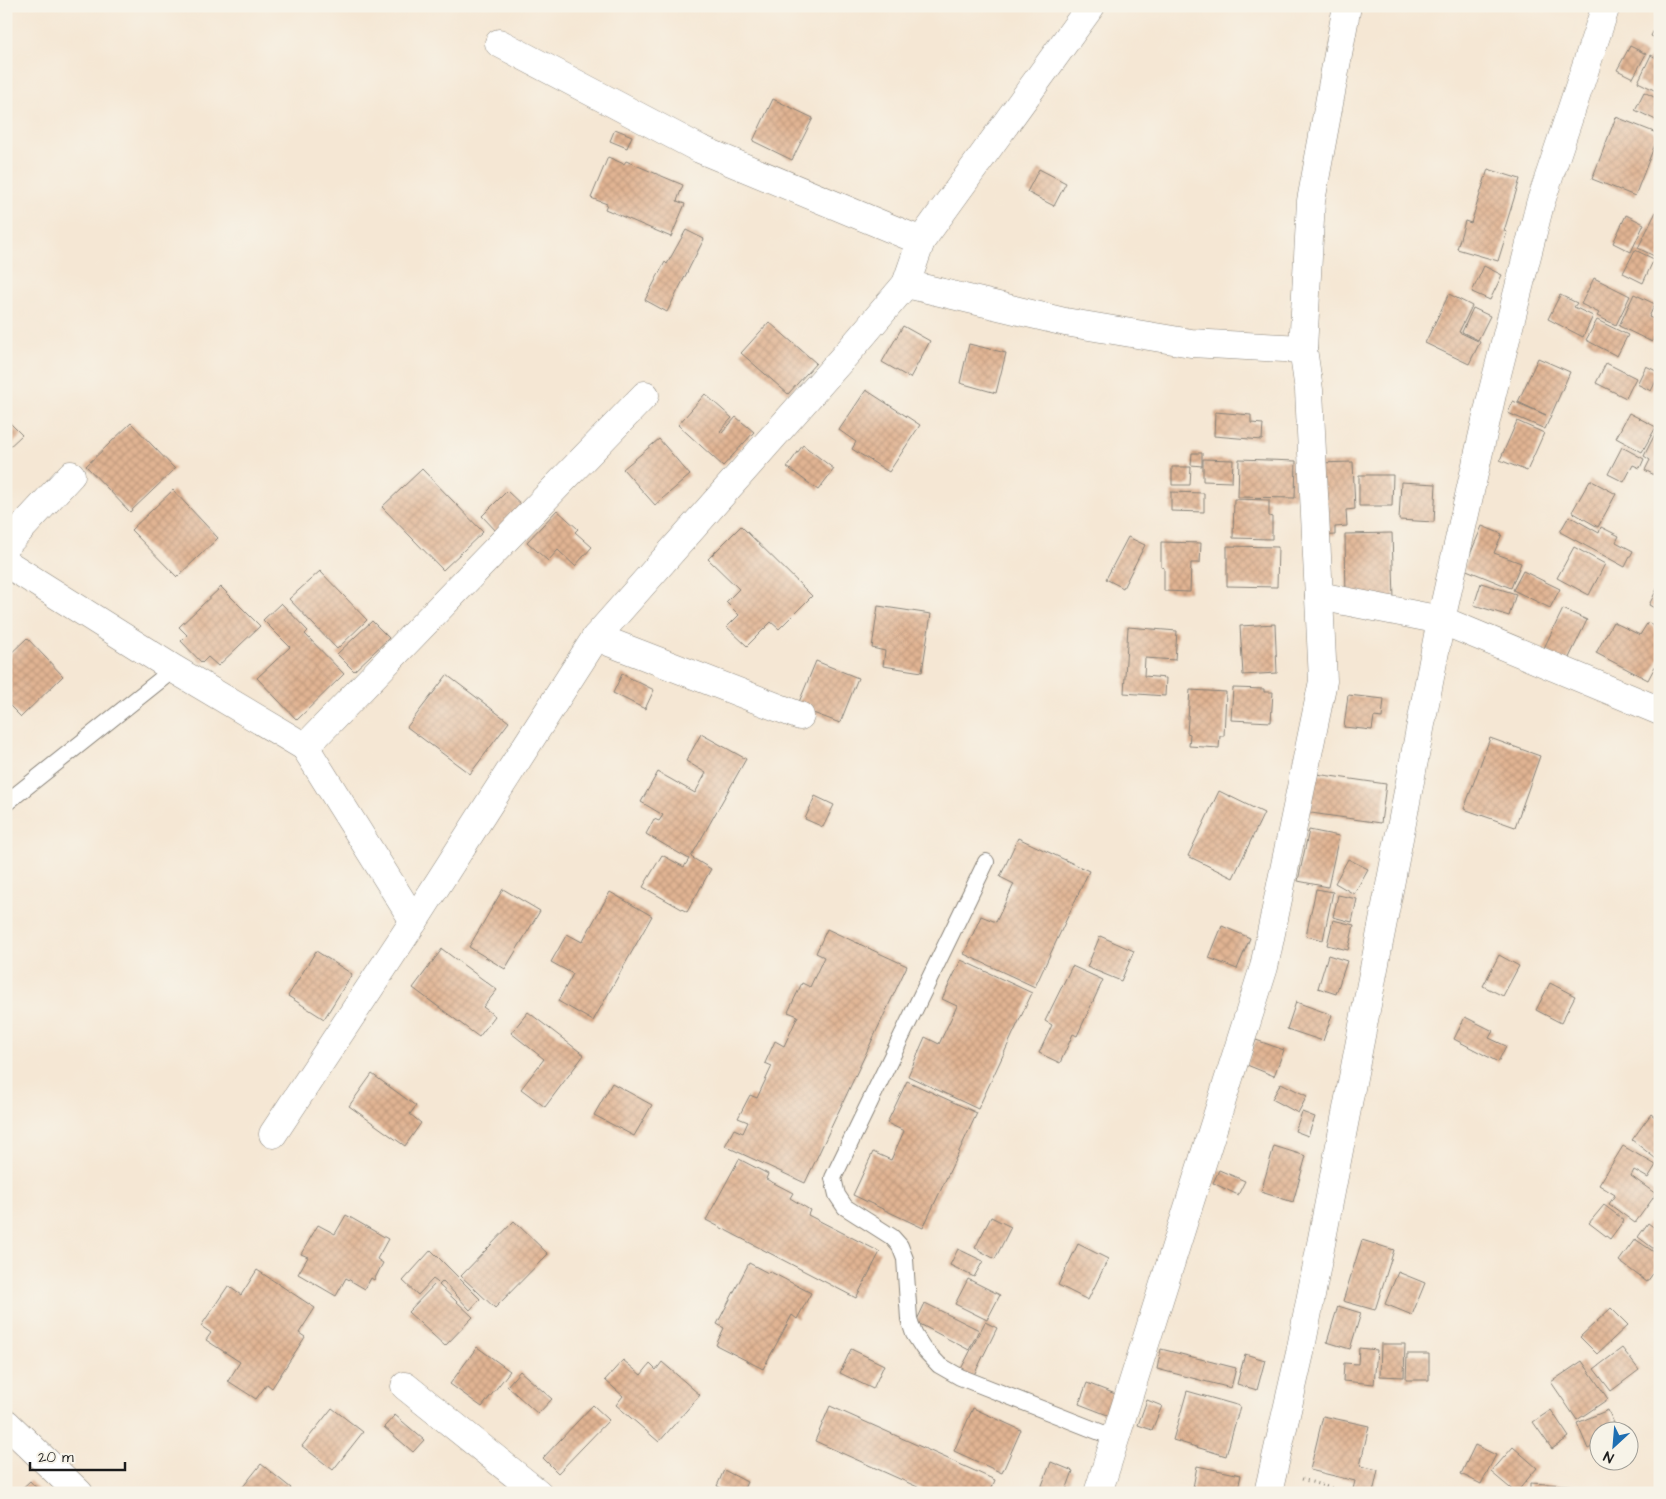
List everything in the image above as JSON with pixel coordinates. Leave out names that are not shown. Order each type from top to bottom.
[{"type":"street","points":[[272,1134],[414,921],[596,637],[906,284],[921,241],[1091,6]]},
{"type":"street","points":[[1098,1493],[1264,967],[1323,681],[1308,390],[1303,349],[1311,201],[1347,6]]},
{"type":"street","points":[[1271,1481],[1300,1353],[1441,620],[1492,394],[1540,204],[1606,6]]},
{"type":"street","points":[[499,43],[700,149],[921,241]]},
{"type":"street","points":[[906,284],[1065,322],[1191,343],[1303,349]]},
{"type":"street","points":[[305,746],[645,395]]},
{"type":"street","points":[[6,546],[72,475]]},
{"type":"street","points":[[6,563],[174,669],[305,746],[414,921]]},
{"type":"street","points":[[1319,596],[1441,620],[1660,711]]},
{"type":"street","points":[[596,637],[800,716]]},
{"type":"street","points":[[405,1386],[538,1493]]},
{"type":"street","points":[[6,1423],[79,1493]]},
{"type":"lane","points":[[6,803],[174,669]]},
{"type":"lane","points":[[986,862],[833,1178],[838,1195],[845,1207],[892,1237],[900,1246],[905,1259],[909,1319],[914,1334],[923,1348],[940,1365],[960,1377],[1115,1438]]},
{"type":"path","points":[[1271,1481],[1347,1493]]},
{"type":"building","points":[[1660,18],[1660,40],[1651,36]]},
{"type":"building","points":[[1630,46],[1646,54],[1633,78],[1617,70]]},
{"type":"building","points":[[1651,55],[1660,60],[1660,93],[1638,82]]},
{"type":"building","points":[[1644,92],[1660,100],[1660,122],[1635,110]]},
{"type":"building","points":[[773,99],[813,118],[792,160],[753,141]]},
{"type":"building","points":[[1616,117],[1659,134],[1635,196],[1592,179]]},
{"type":"building","points":[[615,129],[632,136],[627,148],[610,141]]},
{"type":"building","points":[[608,157],[624,164],[626,161],[683,185],[677,201],[685,204],[671,237],[605,209],[607,204],[591,198]]},
{"type":"building","points":[[1039,169],[1066,183],[1054,206],[1027,192]]},
{"type":"building","points":[[1488,169],[1520,179],[1504,231],[1507,232],[1498,261],[1457,249],[1465,221],[1471,223]]},
{"type":"building","points":[[1656,212],[1660,214],[1660,259],[1638,248]]},
{"type":"building","points":[[1626,215],[1644,224],[1631,252],[1613,243]]},
{"type":"building","points":[[686,230],[704,239],[667,312],[645,300],[665,262],[667,264]]},
{"type":"building","points":[[1635,250],[1654,259],[1643,283],[1623,273]]},
{"type":"building","points":[[1484,266],[1502,275],[1490,300],[1472,292]]},
{"type":"building","points":[[1594,278],[1630,296],[1616,325],[1597,316],[1599,313],[1581,304]]},
{"type":"building","points":[[1449,294],[1472,306],[1459,332],[1480,342],[1469,364],[1425,343]]},
{"type":"building","points":[[1634,294],[1655,304],[1649,317],[1660,322],[1660,327],[1652,342],[1619,326]]},
{"type":"building","points":[[1560,295],[1577,303],[1574,307],[1593,316],[1583,337],[1548,319]]},
{"type":"building","points":[[1473,308],[1490,316],[1478,340],[1462,332]]},
{"type":"building","points":[[1597,320],[1628,335],[1617,356],[1586,340]]},
{"type":"building","points":[[769,322],[816,363],[788,394],[741,353]]},
{"type":"building","points":[[903,326],[930,341],[910,378],[882,362]]},
{"type":"building","points":[[969,344],[1006,353],[996,393],[960,383]]},
{"type":"building","points":[[1538,358],[1570,372],[1545,429],[1508,413],[1513,401],[1546,415],[1518,402]]},
{"type":"building","points":[[1606,363],[1636,378],[1626,398],[1596,383]]},
{"type":"building","points":[[1646,366],[1660,373],[1651,391],[1637,384]]},
{"type":"building","points":[[866,390],[920,425],[889,472],[852,449],[856,442],[839,430]]},
{"type":"building","points":[[705,394],[732,418],[720,431],[722,433],[736,417],[754,432],[723,466],[678,425]]},
{"type":"building","points":[[1215,412],[1251,415],[1251,423],[1263,424],[1262,440],[1214,436]]},
{"type":"building","points":[[1629,413],[1656,427],[1642,452],[1616,438]]},
{"type":"building","points":[[6,419],[22,435],[6,450]]},
{"type":"building","points":[[1517,421],[1544,433],[1527,471],[1500,460]]},
{"type":"building","points":[[131,423],[175,469],[130,512],[86,466]]},
{"type":"building","points":[[1660,424],[1660,478],[1645,470],[1650,460],[1644,456]]},
{"type":"building","points":[[659,439],[690,475],[655,505],[623,469]]},
{"type":"building","points":[[803,445],[834,469],[818,490],[787,467]]},
{"type":"building","points":[[1622,447],[1644,459],[1640,468],[1633,465],[1624,482],[1608,474]]},
{"type":"building","points":[[1192,453],[1202,453],[1202,466],[1191,465]]},
{"type":"building","points":[[1203,459],[1233,460],[1232,482],[1203,481]]},
{"type":"building","points":[[1239,459],[1296,461],[1295,498],[1238,497]]},
{"type":"building","points":[[1353,462],[1355,509],[1346,510],[1347,526],[1335,527],[1335,535],[1319,536],[1316,463]]},
{"type":"building","points":[[1172,467],[1191,467],[1190,485],[1172,485]]},
{"type":"building","points":[[422,469],[483,532],[443,570],[382,507]]},
{"type":"building","points":[[1359,475],[1393,475],[1392,506],[1359,506]]},
{"type":"building","points":[[1590,480],[1616,494],[1598,527],[1572,512]]},
{"type":"building","points":[[1401,482],[1436,484],[1434,522],[1399,520]]},
{"type":"building","points":[[173,490],[218,538],[177,577],[131,530]]},
{"type":"building","points":[[507,491],[523,506],[497,532],[482,516]]},
{"type":"building","points":[[1171,492],[1204,493],[1204,512],[1171,511]]},
{"type":"building","points":[[1234,499],[1269,500],[1269,516],[1272,517],[1272,539],[1233,538]]},
{"type":"building","points":[[557,510],[578,529],[575,532],[592,547],[575,566],[558,550],[548,561],[527,542]]},
{"type":"building","points":[[1569,516],[1599,533],[1601,527],[1619,536],[1616,542],[1633,551],[1625,567],[1560,532]]},
{"type":"building","points":[[741,526],[812,596],[779,629],[771,622],[747,646],[727,627],[739,615],[726,602],[739,589],[708,559]]},
{"type":"building","points":[[1482,526],[1502,534],[1494,553],[1521,563],[1511,588],[1464,569]]},
{"type":"building","points":[[1392,533],[1394,599],[1346,600],[1345,534]]},
{"type":"building","points":[[1128,537],[1145,545],[1123,588],[1106,579]]},
{"type":"building","points":[[1161,542],[1201,543],[1200,563],[1191,563],[1190,592],[1164,591],[1164,568],[1161,567]]},
{"type":"building","points":[[1227,546],[1278,547],[1277,587],[1227,586]]},
{"type":"building","points":[[1574,547],[1605,564],[1589,595],[1557,578]]},
{"type":"building","points":[[320,571],[367,620],[337,649],[289,599]]},
{"type":"building","points":[[1523,571],[1560,589],[1550,608],[1513,590]]},
{"type":"building","points":[[1481,583],[1516,594],[1509,616],[1474,605]]},
{"type":"building","points":[[1660,583],[1660,611],[1649,605]]},
{"type":"building","points":[[221,587],[260,626],[218,666],[208,657],[202,663],[181,641],[187,635],[179,627]]},
{"type":"building","points":[[281,603],[308,631],[305,634],[344,674],[297,720],[257,678],[290,647],[263,620]]},
{"type":"building","points":[[878,606],[931,614],[922,672],[883,666],[885,651],[872,648]]},
{"type":"building","points":[[1563,609],[1587,620],[1567,662],[1543,650]]},
{"type":"building","points":[[372,621],[389,638],[354,671],[337,654]]},
{"type":"building","points":[[1613,622],[1640,635],[1648,622],[1660,632],[1660,657],[1648,680],[1596,653]]},
{"type":"building","points":[[1275,624],[1277,673],[1243,675],[1240,626]]},
{"type":"building","points":[[1128,627],[1177,631],[1175,660],[1145,658],[1144,676],[1166,678],[1165,696],[1124,693]]},
{"type":"building","points":[[27,638],[63,676],[21,717],[6,702],[6,658]]},
{"type":"building","points":[[816,661],[858,678],[840,723],[797,707]]},
{"type":"building","points":[[622,674],[654,690],[645,709],[613,693]]},
{"type":"building","points":[[447,675],[509,722],[470,774],[407,727]]},
{"type":"building","points":[[1233,688],[1264,689],[1264,692],[1273,692],[1271,722],[1231,720]]},
{"type":"building","points":[[1190,690],[1226,692],[1224,736],[1220,736],[1219,748],[1189,746],[1190,734],[1187,733]]},
{"type":"building","points":[[1348,695],[1384,699],[1382,718],[1374,717],[1372,730],[1344,727]]},
{"type":"building","points":[[701,734],[746,759],[691,857],[711,869],[687,912],[643,887],[662,855],[684,867],[689,859],[646,834],[654,819],[659,821],[663,815],[641,802],[658,772],[695,793],[706,773],[686,761]]},
{"type":"building","points":[[1490,738],[1540,756],[1515,827],[1464,809]]},
{"type":"building","points":[[1309,773],[1386,784],[1381,823],[1304,812]]},
{"type":"building","points":[[1219,791],[1264,813],[1233,878],[1188,856]]},
{"type":"building","points":[[815,796],[834,805],[823,827],[805,819]]},
{"type":"building","points":[[1309,830],[1339,836],[1328,887],[1298,881]]},
{"type":"building","points":[[1018,838],[1089,871],[1035,987],[964,954],[981,916],[996,922],[1014,884],[1000,877]]},
{"type":"building","points":[[1348,859],[1368,869],[1354,894],[1335,883]]},
{"type":"building","points":[[503,889],[540,911],[505,969],[469,947]]},
{"type":"building","points":[[1316,889],[1333,892],[1323,940],[1306,936]]},
{"type":"building","points":[[610,892],[652,916],[593,1021],[558,1001],[573,974],[551,962],[567,934],[582,942]]},
{"type":"building","points":[[1338,895],[1357,899],[1352,922],[1333,917]]},
{"type":"building","points":[[1333,920],[1354,925],[1348,950],[1327,945]]},
{"type":"building","points":[[1222,926],[1250,938],[1237,969],[1209,958]]},
{"type":"building","points":[[827,929],[907,966],[805,1183],[725,1146],[734,1129],[743,1133],[748,1122],[738,1118],[750,1095],[757,1098],[772,1066],[765,1063],[775,1041],[784,1046],[798,1016],[788,1012],[802,983],[810,987],[824,957],[816,953]]},
{"type":"building","points":[[1100,936],[1134,951],[1121,981],[1087,967]]},
{"type":"building","points":[[442,949],[497,990],[483,1007],[495,1016],[479,1037],[413,988]]},
{"type":"building","points":[[316,951],[352,974],[324,1019],[288,996]]},
{"type":"building","points":[[1328,955],[1347,961],[1336,994],[1318,988]]},
{"type":"building","points":[[1499,955],[1519,966],[1503,996],[1483,986]]},
{"type":"building","points":[[961,960],[1032,993],[978,1109],[908,1076],[925,1037],[939,1044],[957,1006],[942,999]]},
{"type":"building","points":[[1072,966],[1103,980],[1077,1036],[1073,1034],[1060,1063],[1039,1053],[1052,1025],[1045,1021]]},
{"type":"building","points":[[1550,983],[1575,996],[1561,1023],[1536,1010]]},
{"type":"building","points":[[1296,1002],[1332,1015],[1323,1041],[1287,1029]]},
{"type":"building","points":[[528,1012],[584,1055],[545,1107],[521,1089],[544,1059],[511,1033]]},
{"type":"building","points":[[1465,1017],[1493,1031],[1489,1038],[1506,1046],[1498,1062],[1454,1039]]},
{"type":"building","points":[[1256,1040],[1284,1050],[1274,1076],[1247,1065]]},
{"type":"building","points":[[372,1074],[416,1106],[410,1114],[421,1123],[405,1146],[349,1106]]},
{"type":"building","points":[[907,1081],[977,1113],[923,1228],[853,1195],[873,1152],[891,1160],[904,1131],[887,1123]]},
{"type":"building","points":[[612,1083],[652,1105],[634,1136],[594,1115]]},
{"type":"building","points":[[1281,1083],[1307,1096],[1298,1113],[1272,1099]]},
{"type":"building","points":[[1302,1112],[1315,1117],[1308,1136],[1295,1131]]},
{"type":"building","points":[[1651,1114],[1660,1121],[1660,1162],[1632,1140]]},
{"type":"building","points":[[1274,1146],[1306,1156],[1293,1202],[1261,1192]]},
{"type":"building","points":[[1623,1146],[1656,1165],[1648,1178],[1634,1170],[1631,1176],[1656,1194],[1635,1223],[1609,1204],[1615,1195],[1599,1185]]},
{"type":"building","points":[[739,1159],[768,1174],[766,1179],[793,1193],[790,1198],[810,1210],[808,1215],[880,1252],[856,1298],[706,1220]]},
{"type":"building","points":[[1219,1170],[1245,1181],[1238,1195],[1213,1183]]},
{"type":"building","points":[[1604,1205],[1624,1220],[1610,1239],[1589,1223]]},
{"type":"building","points":[[346,1215],[388,1239],[377,1259],[383,1263],[374,1280],[371,1278],[365,1289],[346,1278],[336,1296],[298,1274],[308,1257],[301,1254],[318,1225],[335,1234]]},
{"type":"building","points":[[991,1217],[1011,1227],[995,1259],[975,1248]]},
{"type":"building","points":[[514,1221],[548,1254],[495,1308],[461,1276]]},
{"type":"building","points":[[1648,1223],[1660,1232],[1660,1241],[1654,1249],[1638,1237]]},
{"type":"building","points":[[1635,1239],[1660,1256],[1660,1264],[1647,1282],[1619,1261]]},
{"type":"building","points":[[1362,1240],[1394,1250],[1375,1310],[1343,1301]]},
{"type":"building","points":[[1078,1244],[1108,1259],[1088,1300],[1058,1285]]},
{"type":"building","points":[[958,1249],[983,1261],[974,1277],[950,1265]]},
{"type":"building","points":[[431,1250],[480,1299],[470,1310],[443,1281],[439,1285],[473,1317],[445,1346],[408,1312],[437,1282],[433,1279],[418,1295],[403,1281]]},
{"type":"building","points":[[749,1263],[768,1273],[769,1271],[811,1293],[797,1319],[792,1315],[763,1369],[716,1345],[724,1328],[717,1324]]},
{"type":"building","points":[[257,1270],[315,1308],[299,1333],[305,1337],[272,1388],[267,1384],[256,1399],[228,1381],[240,1362],[206,1340],[211,1333],[201,1326],[228,1286],[241,1295]]},
{"type":"building","points":[[1398,1272],[1425,1283],[1412,1315],[1385,1304]]},
{"type":"building","points":[[968,1279],[1000,1295],[987,1320],[955,1304]]},
{"type":"building","points":[[925,1303],[979,1330],[969,1350],[916,1322]]},
{"type":"building","points":[[1338,1306],[1361,1313],[1350,1349],[1327,1342]]},
{"type":"building","points":[[1611,1308],[1628,1325],[1597,1354],[1580,1337]]},
{"type":"building","points":[[985,1322],[997,1328],[972,1379],[959,1373]]},
{"type":"building","points":[[1381,1344],[1405,1344],[1404,1377],[1380,1376]]},
{"type":"building","points":[[477,1347],[510,1371],[482,1407],[450,1384]]},
{"type":"building","points":[[1359,1348],[1377,1350],[1374,1384],[1343,1381],[1344,1363],[1358,1364]]},
{"type":"building","points":[[1622,1348],[1639,1370],[1611,1391],[1594,1369]]},
{"type":"building","points":[[851,1349],[884,1365],[873,1389],[840,1373]]},
{"type":"building","points":[[1161,1349],[1236,1368],[1231,1388],[1157,1369]]},
{"type":"building","points":[[1245,1354],[1265,1360],[1257,1390],[1237,1384]]},
{"type":"building","points":[[1407,1354],[1429,1354],[1429,1380],[1406,1380]]},
{"type":"building","points":[[623,1360],[641,1375],[650,1364],[656,1370],[662,1362],[700,1395],[659,1442],[616,1405],[623,1396],[605,1380]]},
{"type":"building","points":[[1582,1361],[1608,1399],[1577,1420],[1551,1382]]},
{"type":"building","points":[[520,1371],[552,1399],[538,1414],[507,1386]]},
{"type":"building","points":[[1087,1383],[1118,1395],[1110,1416],[1079,1404]]},
{"type":"building","points":[[1187,1391],[1240,1406],[1226,1456],[1173,1440]]},
{"type":"building","points":[[1147,1400],[1162,1406],[1152,1430],[1138,1425]]},
{"type":"building","points":[[593,1405],[609,1420],[558,1473],[543,1458]]},
{"type":"building","points":[[830,1406],[995,1480],[990,1493],[931,1493],[815,1441]]},
{"type":"building","points":[[332,1408],[363,1432],[333,1470],[302,1446]]},
{"type":"building","points":[[973,1408],[1021,1430],[1002,1473],[954,1451]]},
{"type":"building","points":[[1551,1410],[1569,1437],[1552,1449],[1533,1422]]},
{"type":"building","points":[[1608,1410],[1613,1422],[1588,1422],[1588,1449],[1577,1423]]},
{"type":"building","points":[[395,1415],[424,1440],[413,1452],[384,1427]]},
{"type":"building","points":[[1323,1416],[1369,1426],[1360,1466],[1378,1470],[1373,1493],[1352,1493],[1355,1481],[1310,1470]]},
{"type":"building","points":[[1475,1445],[1496,1455],[1481,1484],[1461,1474]]},
{"type":"building","points":[[1513,1447],[1537,1468],[1516,1493],[1491,1472]]},
{"type":"building","points":[[1051,1462],[1073,1471],[1065,1493],[1054,1493],[1041,1488]]},
{"type":"building","points":[[261,1464],[291,1488],[288,1493],[238,1493]]},
{"type":"building","points":[[1197,1466],[1241,1475],[1237,1493],[1192,1493]]},
{"type":"building","points":[[724,1470],[747,1482],[742,1493],[731,1493],[717,1486]]},
{"type":"building","points":[[30,1481],[41,1493],[17,1493]]},
{"type":"building","points":[[1530,1483],[1580,1486],[1580,1493],[1530,1493]]}]
